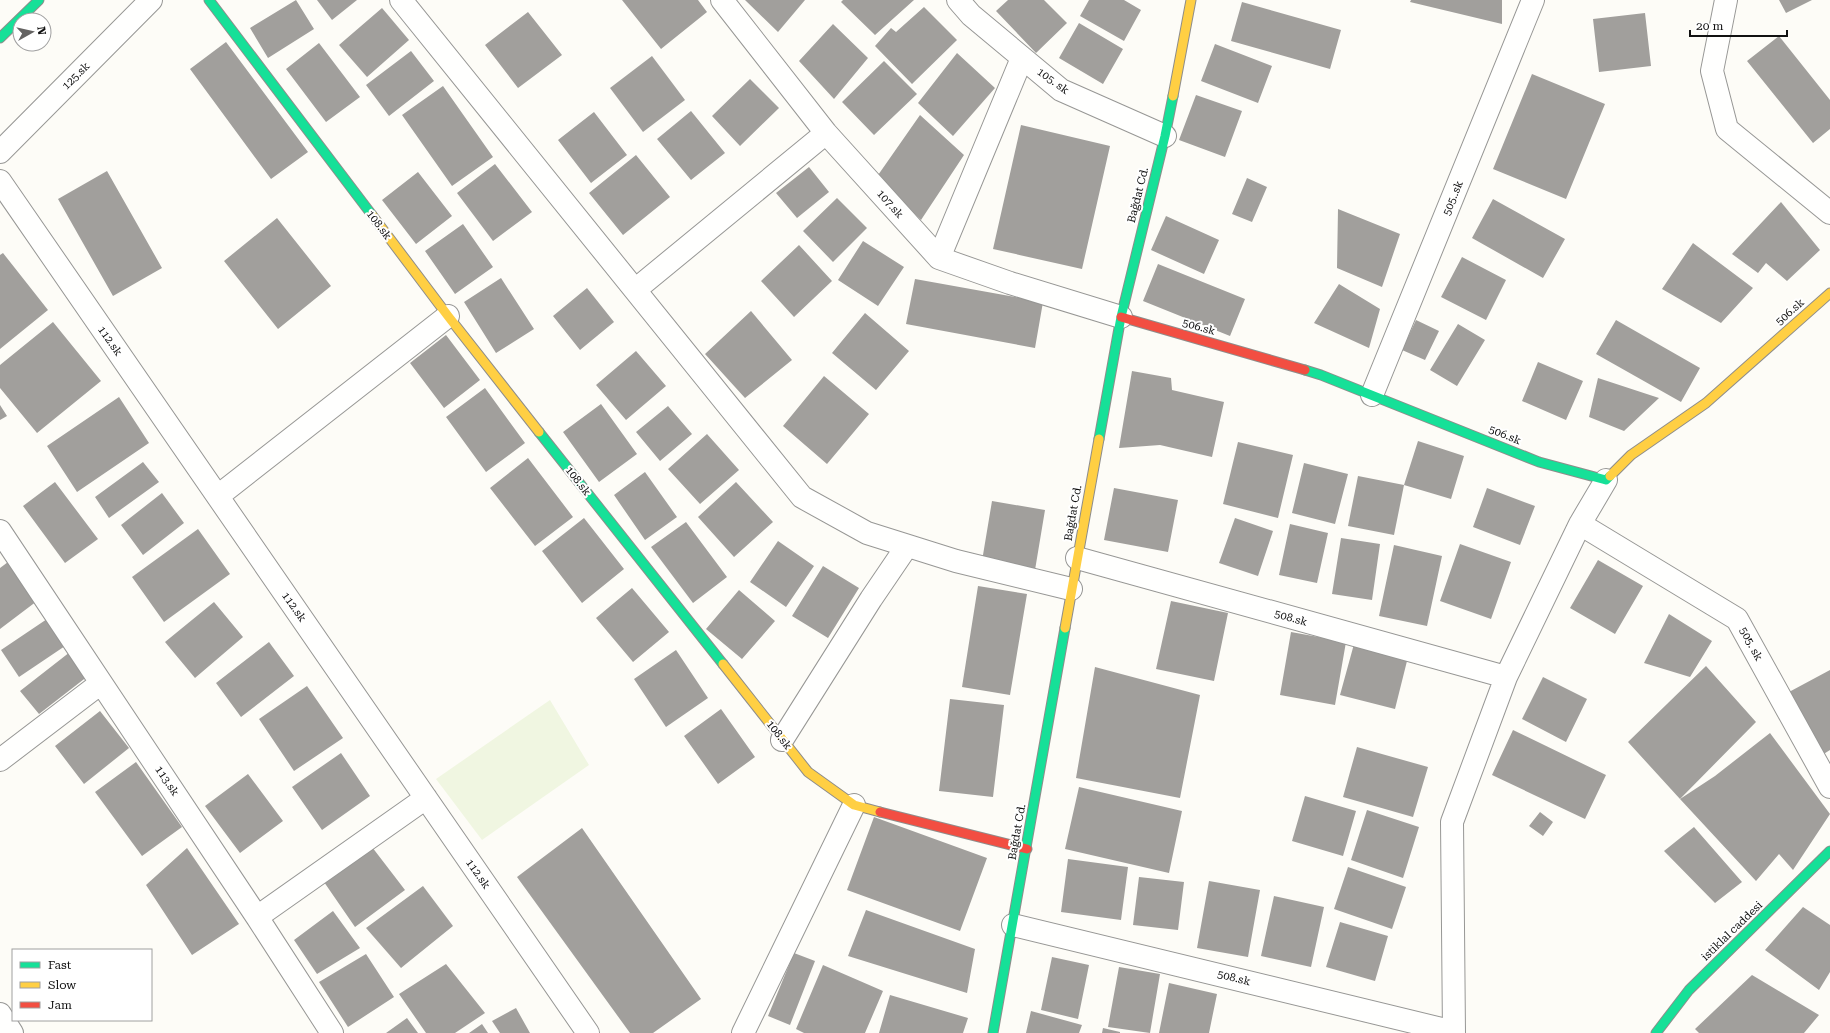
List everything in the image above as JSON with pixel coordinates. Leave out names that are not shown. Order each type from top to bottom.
[{"type":"main road","points":[[0,38],[38,0]]},
{"type":"main road","name":"108.sk","points":[[209,0],[448,316],[808,772],[854,805],[1026,849]]},
{"type":"main road","name":"Bağdat Cd.","points":[[993,1033],[1071,589],[1121,317],[1165,136],[1191,0]]},
{"type":"main road","name":"506.sk","points":[[1121,317],[1321,375],[1539,462],[1606,480],[1631,455],[1706,403],[1830,293]]},
{"type":"main road","name":"istiklal caddesi","points":[[1656,1033],[1689,990],[1830,851]]},
{"type":"street","name":"125.sk","points":[[0,152],[151,0]]},
{"type":"street","points":[[401,0],[802,497],[867,533],[956,561],[1071,589]]},
{"type":"street","name":"107.sk","points":[[722,0],[826,133],[939,258],[1121,317]]},
{"type":"street","name":"105. sk","points":[[958,0],[971,14],[1061,90],[1165,136]]},
{"type":"street","name":"505..sk","points":[[1372,395],[1533,0]]},
{"type":"street","points":[[1726,0],[1712,71],[1727,128],[1830,213]]},
{"type":"street","points":[[939,258],[1022,58]]},
{"type":"street","points":[[635,290],[826,133]]},
{"type":"street","name":"112.sk","points":[[0,181],[588,1033]]},
{"type":"street","points":[[218,496],[448,316]]},
{"type":"street","points":[[1454,1032],[1452,822],[1506,677],[1580,524],[1606,480]]},
{"type":"street","name":"505. sk","points":[[1580,524],[1737,619],[1830,787]]},
{"type":"street","name":"113.sk","points":[[0,531],[257,917],[328,1032]]},
{"type":"street","points":[[782,740],[871,599],[907,546]]},
{"type":"street","name":"508.sk","points":[[1077,558],[1506,677]]},
{"type":"street","points":[[0,760],[101,683]]},
{"type":"street","points":[[257,917],[426,798]]},
{"type":"street","points":[[742,1033],[854,805]]},
{"type":"street","name":"508.sk","points":[[1013,925],[1454,1032]]},
{"type":"street","points":[[0,1014],[12,1033]]},
{"type":"green space","points":[[550,700],[589,765],[482,840],[436,779]]},
{"type":"building","points":[[296,0],[314,29],[268,58],[250,28]]},
{"type":"building","points":[[317,0],[357,0],[332,20]]},
{"type":"building","points":[[622,0],[698,0],[707,12],[661,49]]},
{"type":"building","points":[[745,0],[805,0],[778,32]]},
{"type":"building","points":[[843,0],[914,0],[875,35],[841,2]]},
{"type":"building","points":[[1008,0],[1044,0],[1067,23],[1036,53],[996,11]]},
{"type":"building","points":[[1089,0],[1124,0],[1141,10],[1124,41],[1080,16]]},
{"type":"building","points":[[1411,0],[1502,0],[1502,24],[1410,2]]},
{"type":"building","points":[[1779,0],[1812,0],[1786,13]]},
{"type":"building","points":[[1242,2],[1341,30],[1330,69],[1231,41]]},
{"type":"building","points":[[924,7],[957,40],[912,84],[875,46],[891,28],[896,32]]},
{"type":"building","points":[[382,8],[409,40],[367,77],[339,45]]},
{"type":"building","points":[[528,12],[562,55],[518,88],[485,45]]},
{"type":"building","points":[[1645,13],[1651,66],[1599,72],[1593,19]]},
{"type":"building","points":[[1079,23],[1123,49],[1103,84],[1059,58]]},
{"type":"building","points":[[833,24],[868,58],[834,99],[799,61]]},
{"type":"building","points":[[1779,36],[1830,100],[1830,129],[1813,143],[1747,61]]},
{"type":"building","points":[[226,42],[308,152],[271,179],[190,69]]},
{"type":"building","points":[[319,43],[360,97],[326,122],[286,69]]},
{"type":"building","points":[[1215,44],[1272,66],[1258,103],[1201,81]]},
{"type":"building","points":[[411,51],[434,81],[389,116],[366,85]]},
{"type":"building","points":[[957,53],[995,88],[953,136],[918,103]]},
{"type":"building","points":[[652,56],[685,100],[643,132],[610,88]]},
{"type":"building","points":[[884,61],[917,94],[874,135],[842,102]]},
{"type":"building","points":[[1532,74],[1605,104],[1566,199],[1493,169]]},
{"type":"building","points":[[750,79],[779,108],[740,146],[712,116]]},
{"type":"building","points":[[443,86],[493,157],[452,186],[402,115]]},
{"type":"building","points":[[1196,95],[1242,111],[1225,157],[1179,140]]},
{"type":"building","points":[[691,111],[725,153],[691,180],[657,139]]},
{"type":"building","points":[[594,112],[627,155],[591,183],[558,140]]},
{"type":"building","points":[[920,115],[964,155],[921,220],[876,178]]},
{"type":"building","points":[[1021,125],[1110,146],[1082,269],[993,249]]},
{"type":"building","points":[[636,155],[670,197],[623,235],[589,193]]},
{"type":"building","points":[[495,164],[532,212],[493,241],[457,193]]},
{"type":"building","points":[[809,167],[829,192],[797,218],[776,193]]},
{"type":"building","points":[[107,171],[162,268],[113,296],[58,199]]},
{"type":"building","points":[[418,172],[452,216],[416,244],[382,200]]},
{"type":"building","points":[[1247,178],[1267,187],[1252,222],[1232,214]]},
{"type":"building","points":[[837,198],[867,228],[833,262],[803,231]]},
{"type":"building","points":[[1493,199],[1565,239],[1543,278],[1472,238]]},
{"type":"building","points":[[1781,202],[1820,250],[1787,281],[1766,263],[1758,273],[1732,254]]},
{"type":"building","points":[[1338,209],[1400,234],[1382,287],[1337,268]]},
{"type":"building","points":[[1166,216],[1219,240],[1204,274],[1151,250]]},
{"type":"building","points":[[277,218],[331,286],[278,329],[224,261]]},
{"type":"building","points":[[463,224],[493,267],[455,294],[425,251]]},
{"type":"building","points":[[863,241],[904,267],[878,306],[838,280]]},
{"type":"building","points":[[1693,243],[1753,288],[1721,323],[1662,289]]},
{"type":"building","points":[[799,245],[832,281],[794,317],[761,281]]},
{"type":"building","points":[[3,253],[48,310],[0,349],[0,255]]},
{"type":"building","points":[[1462,257],[1506,280],[1486,320],[1441,297]]},
{"type":"building","points":[[1158,264],[1245,299],[1230,336],[1143,301]]},
{"type":"building","points":[[501,278],[534,329],[496,353],[464,302]]},
{"type":"building","points":[[915,279],[1043,302],[1035,348],[906,324]]},
{"type":"building","points":[[1339,284],[1380,309],[1369,348],[1314,323]]},
{"type":"building","points":[[587,288],[614,322],[580,350],[553,316]]},
{"type":"building","points":[[751,311],[792,360],[745,398],[705,354]]},
{"type":"building","points":[[865,313],[909,351],[876,390],[832,353]]},
{"type":"building","points":[[1416,320],[1439,331],[1425,360],[1402,350]]},
{"type":"building","points":[[1616,320],[1700,368],[1681,402],[1596,354]]},
{"type":"building","points":[[53,322],[101,381],[37,433],[0,388],[0,365]]},
{"type":"building","points":[[1458,324],[1485,340],[1457,386],[1430,370]]},
{"type":"building","points":[[446,335],[480,380],[444,408],[410,363]]},
{"type":"building","points":[[636,351],[666,386],[626,420],[596,385]]},
{"type":"building","points":[[1538,362],[1583,381],[1566,420],[1522,401]]},
{"type":"building","points":[[1132,371],[1171,378],[1172,390],[1224,402],[1212,457],[1160,445],[1119,448]]},
{"type":"building","points":[[824,376],[869,414],[827,464],[783,426]]},
{"type":"building","points":[[1598,378],[1659,398],[1624,431],[1589,417]]},
{"type":"building","points":[[485,388],[525,443],[486,472],[446,417]]},
{"type":"building","points":[[119,397],[149,443],[77,492],[47,446]]},
{"type":"building","points":[[601,404],[637,454],[599,482],[563,432]]},
{"type":"building","points":[[0,405],[7,416],[0,420]]},
{"type":"building","points":[[668,406],[692,434],[660,461],[636,432]]},
{"type":"building","points":[[707,434],[739,470],[700,504],[668,469]]},
{"type":"building","points":[[1418,441],[1464,456],[1451,499],[1404,485]]},
{"type":"building","points":[[1238,442],[1293,455],[1278,518],[1223,504]]},
{"type":"building","points":[[528,458],[573,517],[535,546],[490,488]]},
{"type":"building","points":[[143,462],[159,482],[109,518],[95,497]]},
{"type":"building","points":[[1304,463],[1348,474],[1335,524],[1292,513]]},
{"type":"building","points":[[645,472],[677,517],[645,540],[614,495]]},
{"type":"building","points":[[1358,476],[1404,485],[1394,535],[1348,526]]},
{"type":"building","points":[[55,482],[98,539],[65,563],[23,506]]},
{"type":"building","points":[[736,482],[773,522],[734,557],[698,517]]},
{"type":"building","points":[[1114,488],[1178,500],[1168,552],[1104,540]]},
{"type":"building","points":[[1487,488],[1535,506],[1520,545],[1473,527]]},
{"type":"building","points":[[162,493],[184,523],[143,555],[121,525]]},
{"type":"building","points":[[992,501],[1045,510],[1035,570],[982,561]]},
{"type":"building","points":[[584,518],[624,569],[582,603],[542,551]]},
{"type":"building","points":[[1235,518],[1273,531],[1258,576],[1219,563]]},
{"type":"building","points":[[686,522],[727,577],[693,603],[651,547]]},
{"type":"building","points":[[1290,524],[1328,533],[1317,583],[1279,575]]},
{"type":"building","points":[[198,529],[230,574],[164,622],[132,577]]},
{"type":"building","points":[[1341,538],[1380,544],[1372,600],[1332,594]]},
{"type":"building","points":[[778,541],[814,566],[786,607],[750,582]]},
{"type":"building","points":[[1460,544],[1511,562],[1491,619],[1440,601]]},
{"type":"building","points":[[1394,545],[1442,556],[1427,626],[1379,616]]},
{"type":"building","points":[[1598,560],[1643,586],[1615,634],[1570,608]]},
{"type":"building","points":[[8,562],[37,601],[0,629],[0,568]]},
{"type":"building","points":[[823,566],[859,588],[828,638],[792,616]]},
{"type":"building","points":[[978,586],[1027,594],[1010,695],[962,687]]},
{"type":"building","points":[[632,588],[669,632],[633,662],[596,618]]},
{"type":"building","points":[[739,590],[775,621],[742,659],[706,629]]},
{"type":"building","points":[[1171,601],[1228,613],[1214,681],[1156,669]]},
{"type":"building","points":[[214,602],[243,637],[195,678],[165,642]]},
{"type":"building","points":[[1669,614],[1712,641],[1690,677],[1644,663]]},
{"type":"building","points":[[50,617],[68,644],[19,677],[1,650]]},
{"type":"building","points":[[1291,632],[1346,642],[1335,705],[1280,695]]},
{"type":"building","points":[[269,642],[294,676],[241,717],[216,683]]},
{"type":"building","points":[[1354,644],[1408,657],[1395,709],[1340,695]]},
{"type":"building","points":[[676,650],[708,698],[666,727],[634,679]]},
{"type":"building","points":[[70,652],[88,676],[39,714],[20,691]]},
{"type":"building","points":[[1706,666],[1756,722],[1680,799],[1628,742]]},
{"type":"building","points":[[1095,667],[1200,695],[1180,798],[1076,778]]},
{"type":"building","points":[[1830,670],[1830,750],[1822,755],[1789,692]]},
{"type":"building","points":[[1543,677],[1587,699],[1566,742],[1522,719]]},
{"type":"building","points":[[307,686],[343,738],[294,771],[259,719]]},
{"type":"building","points":[[950,699],[1004,705],[993,797],[939,791]]},
{"type":"building","points":[[721,709],[755,757],[718,784],[684,736]]},
{"type":"building","points":[[100,711],[129,748],[84,784],[55,746]]},
{"type":"building","points":[[1513,730],[1606,775],[1585,819],[1492,775]]},
{"type":"building","points":[[1770,733],[1830,814],[1793,870],[1779,854],[1756,881],[1680,799],[1715,776]]},
{"type":"building","points":[[1357,747],[1428,767],[1413,817],[1343,797]]},
{"type":"building","points":[[341,753],[370,796],[322,830],[292,787]]},
{"type":"building","points":[[136,762],[182,827],[142,856],[95,792]]},
{"type":"building","points":[[248,774],[283,821],[240,853],[205,806]]},
{"type":"building","points":[[1079,787],[1182,811],[1169,873],[1065,849]]},
{"type":"building","points":[[1305,796],[1356,811],[1343,856],[1292,841]]},
{"type":"building","points":[[1367,810],[1419,827],[1403,878],[1351,860]]},
{"type":"building","points":[[1540,812],[1553,822],[1543,836],[1529,826]]},
{"type":"building","points":[[874,817],[987,858],[960,931],[847,890]]},
{"type":"building","points":[[1694,827],[1742,882],[1715,903],[1664,851]]},
{"type":"building","points":[[582,828],[701,999],[653,1033],[630,1033],[517,877]]},
{"type":"building","points":[[372,847],[405,890],[355,927],[324,882]]},
{"type":"building","points":[[187,848],[239,924],[192,955],[146,885]]},
{"type":"building","points":[[1068,859],[1128,867],[1121,920],[1061,912]]},
{"type":"building","points":[[1348,867],[1406,887],[1392,929],[1334,909]]},
{"type":"building","points":[[1139,877],[1184,882],[1178,930],[1133,925]]},
{"type":"building","points":[[1209,881],[1260,890],[1248,957],[1197,948]]},
{"type":"building","points":[[423,886],[453,926],[401,968],[366,928]]},
{"type":"building","points":[[1274,896],[1324,907],[1311,967],[1261,956]]},
{"type":"building","points":[[1803,907],[1830,925],[1830,972],[1819,990],[1765,950]]},
{"type":"building","points":[[866,910],[975,949],[967,993],[848,956]]},
{"type":"building","points":[[333,911],[360,948],[317,974],[294,940]]},
{"type":"building","points":[[1340,922],[1388,936],[1375,981],[1326,967]]},
{"type":"building","points":[[794,953],[815,961],[790,1025],[768,1016]]},
{"type":"building","points":[[366,954],[394,997],[348,1027],[319,982]]},
{"type":"building","points":[[1052,957],[1089,965],[1078,1019],[1041,1010]]},
{"type":"building","points":[[446,964],[485,1013],[455,1033],[426,1033],[399,994]]},
{"type":"building","points":[[823,965],[883,991],[865,1033],[804,1033],[796,1029]]},
{"type":"building","points":[[1119,967],[1160,974],[1150,1033],[1108,1027]]},
{"type":"building","points":[[1752,975],[1819,1015],[1804,1033],[1699,1033],[1695,1029]]},
{"type":"building","points":[[1169,983],[1217,994],[1209,1033],[1159,1033]]},
{"type":"building","points":[[890,995],[968,1018],[963,1033],[879,1033]]},
{"type":"building","points":[[516,1008],[530,1033],[500,1033],[492,1021]]},
{"type":"building","points":[[1031,1011],[1082,1025],[1079,1033],[1026,1033]]},
{"type":"building","points":[[407,1018],[418,1033],[386,1033]]},
{"type":"building","points":[[482,1024],[488,1033],[469,1033]]},
{"type":"building","points":[[1103,1028],[1120,1032],[1120,1033],[1102,1033]]},
{"type":"traffic: fast","points":[[0,38],[39,0]]},
{"type":"traffic: fast","points":[[209,0],[372,215]]},
{"type":"traffic: fast","points":[[1099,439],[1121,317],[1165,136],[1173,96]]},
{"type":"traffic: fast","points":[[1305,370],[1321,375],[1539,462],[1606,480],[1610,476]]},
{"type":"traffic: fast","points":[[539,432],[723,664]]},
{"type":"traffic: fast","points":[[993,1033],[1065,628]]},
{"type":"traffic: fast","points":[[1656,1033],[1689,990],[1830,851]]},
{"type":"traffic: slow","points":[[1173,96],[1191,0]]},
{"type":"traffic: slow","points":[[372,215],[448,316],[539,432]]},
{"type":"traffic: slow","points":[[1610,476],[1631,455],[1706,403],[1830,293]]},
{"type":"traffic: slow","points":[[1065,628],[1099,439]]},
{"type":"traffic: slow","points":[[723,664],[808,772],[854,805],[880,812]]},
{"type":"traffic: jam","points":[[1121,317],[1305,370]]},
{"type":"traffic: jam","points":[[880,812],[1027,849]]}]
